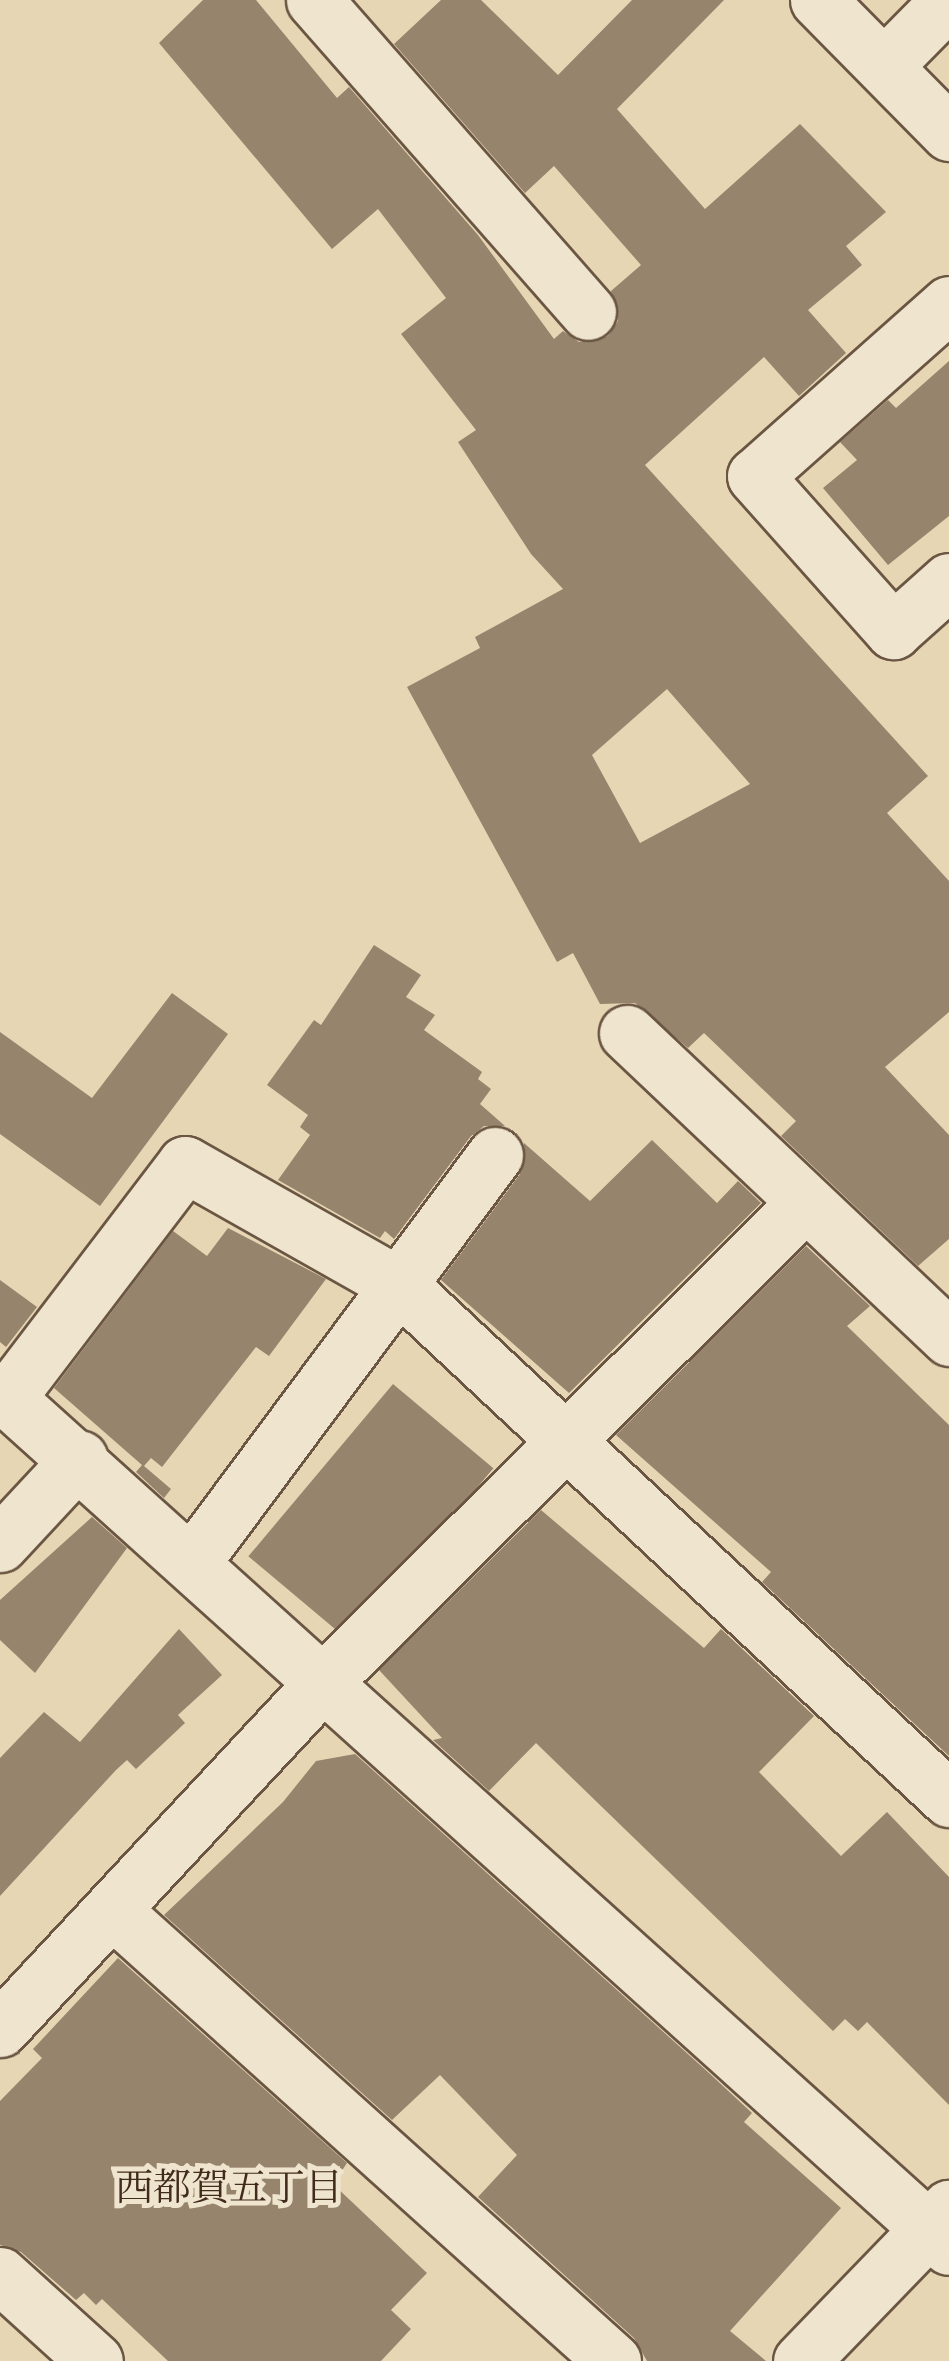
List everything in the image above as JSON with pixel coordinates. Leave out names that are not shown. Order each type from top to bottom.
[{"type":"street","points":[[314,0],[588,312]]},
{"type":"street","points":[[818,0],[949,133]]},
{"type":"street","points":[[884,66],[949,0]]},
{"type":"street","points":[[949,304],[755,476],[894,631],[949,582]]},
{"type":"street","points":[[628,1033],[949,1338]]},
{"type":"street","points":[[194,1561],[495,1155]]},
{"type":"street","points":[[801,2361],[942,2228],[80,1458],[3,1395],[186,1164],[399,1285],[949,1799]]},
{"type":"street","points":[[0,2029],[325,1680],[806,1202]]},
{"type":"street","points":[[0,1544],[80,1458]]},
{"type":"street","points":[[112,1910],[613,2361]]},
{"type":"street","points":[[0,2274],[95,2361]]},
{"type":"building","points":[[203,0],[256,0],[337,98],[349,87],[478,235],[554,339],[563,331],[579,342],[608,336],[618,321],[611,291],[641,265],[554,166],[525,193],[394,44],[441,0],[481,0],[558,75],[632,0],[724,0],[617,109],[705,209],[800,124],[886,212],[846,246],[862,265],[808,310],[846,353],[799,396],[764,357],[645,465],[928,776],[887,813],[949,881],[949,1012],[885,1067],[949,1135],[949,1239],[918,1266],[781,1136],[796,1121],[704,1033],[688,1048],[635,1003],[600,1004],[573,953],[557,962],[407,687],[480,648],[475,637],[563,589],[531,554],[458,442],[476,430],[401,334],[446,298],[378,209],[332,249],[159,43]],"holes":[[[667,689],[750,784],[640,843],[592,755]]]},
{"type":"building","points":[[949,361],[949,516],[888,565],[823,488],[857,460],[840,442],[888,400],[896,408]]},
{"type":"building","points":[[374,945],[421,975],[406,997],[435,1015],[424,1030],[482,1072],[478,1079],[491,1089],[480,1104],[505,1126],[484,1126],[471,1136],[394,1239],[385,1231],[380,1238],[278,1180],[310,1135],[300,1127],[308,1115],[267,1085],[314,1020],[321,1025]]},
{"type":"building","points":[[172,993],[228,1034],[100,1206],[0,1134],[0,1032],[92,1098]]},
{"type":"building","points":[[652,1140],[717,1203],[738,1181],[761,1203],[569,1393],[441,1280],[520,1174],[524,1143],[590,1201]]},
{"type":"building","points":[[228,1228],[326,1279],[269,1356],[256,1347],[162,1467],[151,1458],[144,1466],[171,1489],[164,1498],[136,1472],[142,1465],[54,1388],[173,1231],[207,1256]]},
{"type":"building","points":[[806,1246],[870,1306],[847,1326],[949,1425],[949,1756],[762,1582],[771,1572],[616,1435]]},
{"type":"building","points":[[0,1280],[37,1307],[6,1347],[0,1342]]},
{"type":"building","points":[[393,1384],[493,1468],[349,1641],[248,1556]]},
{"type":"building","points":[[541,1510],[704,1648],[721,1629],[814,1716],[759,1772],[841,1856],[887,1812],[949,1877],[949,2105],[867,2022],[858,2031],[845,2019],[833,2031],[536,1743],[489,1791],[433,1740],[442,1738],[379,1670]]},
{"type":"building","points":[[92,1517],[127,1548],[35,1673],[0,1640],[0,1600]]},
{"type":"building","points":[[179,1629],[222,1675],[178,1715],[185,1723],[136,1769],[127,1760],[116,1770],[0,1896],[0,1758],[44,1712],[80,1742]]},
{"type":"building","points":[[355,1754],[752,2113],[744,2122],[841,2208],[730,2331],[766,2361],[647,2361],[634,2338],[478,2197],[517,2155],[440,2075],[392,2120],[164,1915],[283,1802],[316,1761]]},
{"type":"building","points":[[118,1958],[347,2163],[333,2184],[427,2273],[391,2310],[411,2329],[381,2361],[168,2361],[102,2299],[96,2305],[84,2293],[76,2300],[21,2252],[0,2245],[0,2101],[42,2058],[33,2049]]},
{"type":"district","name":"西都賀五丁目","points":[[229,2192]]}]
